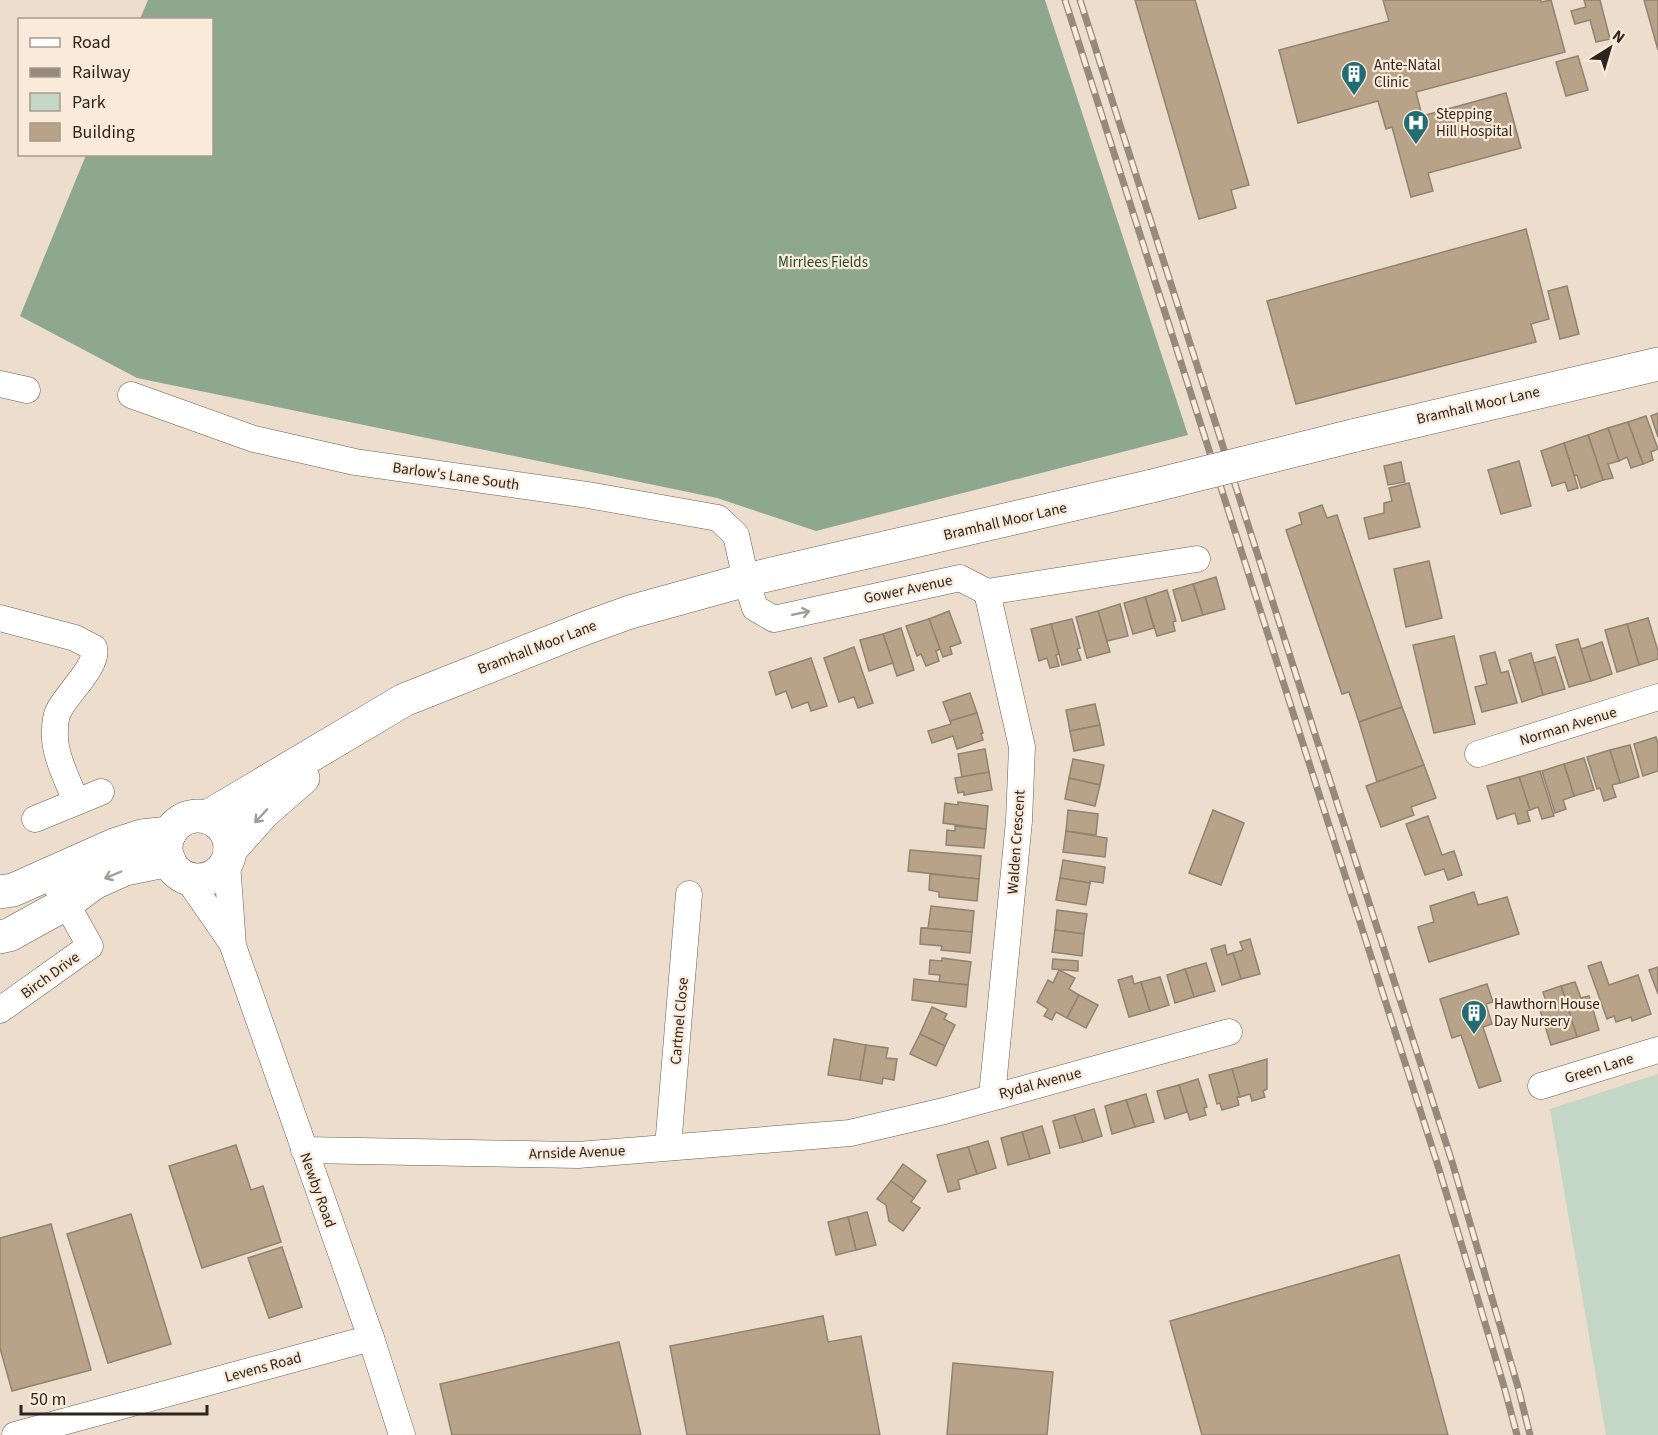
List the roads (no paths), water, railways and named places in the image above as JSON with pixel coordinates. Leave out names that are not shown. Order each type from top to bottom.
[{"type":"street","name":"Bramhall Moor Lane","points":[[207,817],[404,700],[583,628],[630,612],[746,580],[1152,486],[1658,364]]},
{"type":"street","points":[[0,384],[27,390]]},
{"type":"street","name":"Barlow's Lane South","points":[[131,395],[254,439],[355,462],[588,495],[718,518],[736,535],[746,580]]},
{"type":"street","points":[[987,592],[1197,559]]},
{"type":"street","name":"Gower Avenue","points":[[746,580],[755,609],[774,619],[960,578],[987,592]]},
{"type":"street","name":"Walden Crescent","points":[[987,592],[1022,747],[1019,821],[992,1096]]},
{"type":"street","points":[[0,618],[75,639],[94,648],[92,666],[77,683],[57,713],[56,748],[76,802]]},
{"type":"street","name":"Norman Avenue","points":[[1478,754],[1658,697]]},
{"type":"street","name":"Bramhall Moor Lane","points":[[229,856],[264,812],[368,722]]},
{"type":"street","points":[[35,819],[101,792]]},
{"type":"street","points":[[0,892],[12,890],[114,845],[142,836],[175,857],[199,880],[210,878],[220,871],[229,856],[230,841],[219,823],[207,817],[186,818],[177,824],[175,857]]},
{"type":"street","name":"Newby Road","points":[[229,856],[233,946]]},
{"type":"street","points":[[0,937],[9,935],[67,903],[94,883],[125,869],[175,857]]},
{"type":"street","name":"Newby Road","points":[[175,857],[233,946],[371,1338],[402,1435]]},
{"type":"street","name":"Birch Drive","points":[[0,1010],[90,946],[49,873]]},
{"type":"street","name":"Cartmel Close","points":[[669,1147],[689,894]]},
{"type":"street","name":"Rydal Avenue","points":[[850,1132],[944,1111],[1229,1032]]},
{"type":"street","name":"Green Lane","points":[[1541,1086],[1658,1050]]},
{"type":"street","name":"Arnside Avenue","points":[[304,1150],[578,1155],[850,1132]]},
{"type":"street","name":"Levens Road","points":[[15,1435],[371,1338]]},
{"type":"railway","points":[[1065,0],[1439,1169],[1517,1435]]},
{"type":"railway","points":[[1080,0],[1453,1165],[1530,1435]]},
{"type":"place","name":"Ante-Natal Clinic","points":[[1354,97]]},
{"type":"place","name":"Stepping Hill Hospital","points":[[1416,146]]},
{"type":"place","name":"Hawthorn House Day Nursery","points":[[1474,1036]]},
{"type":"park label","name":"Mirrlees Fields","points":[[823,262]]}]
